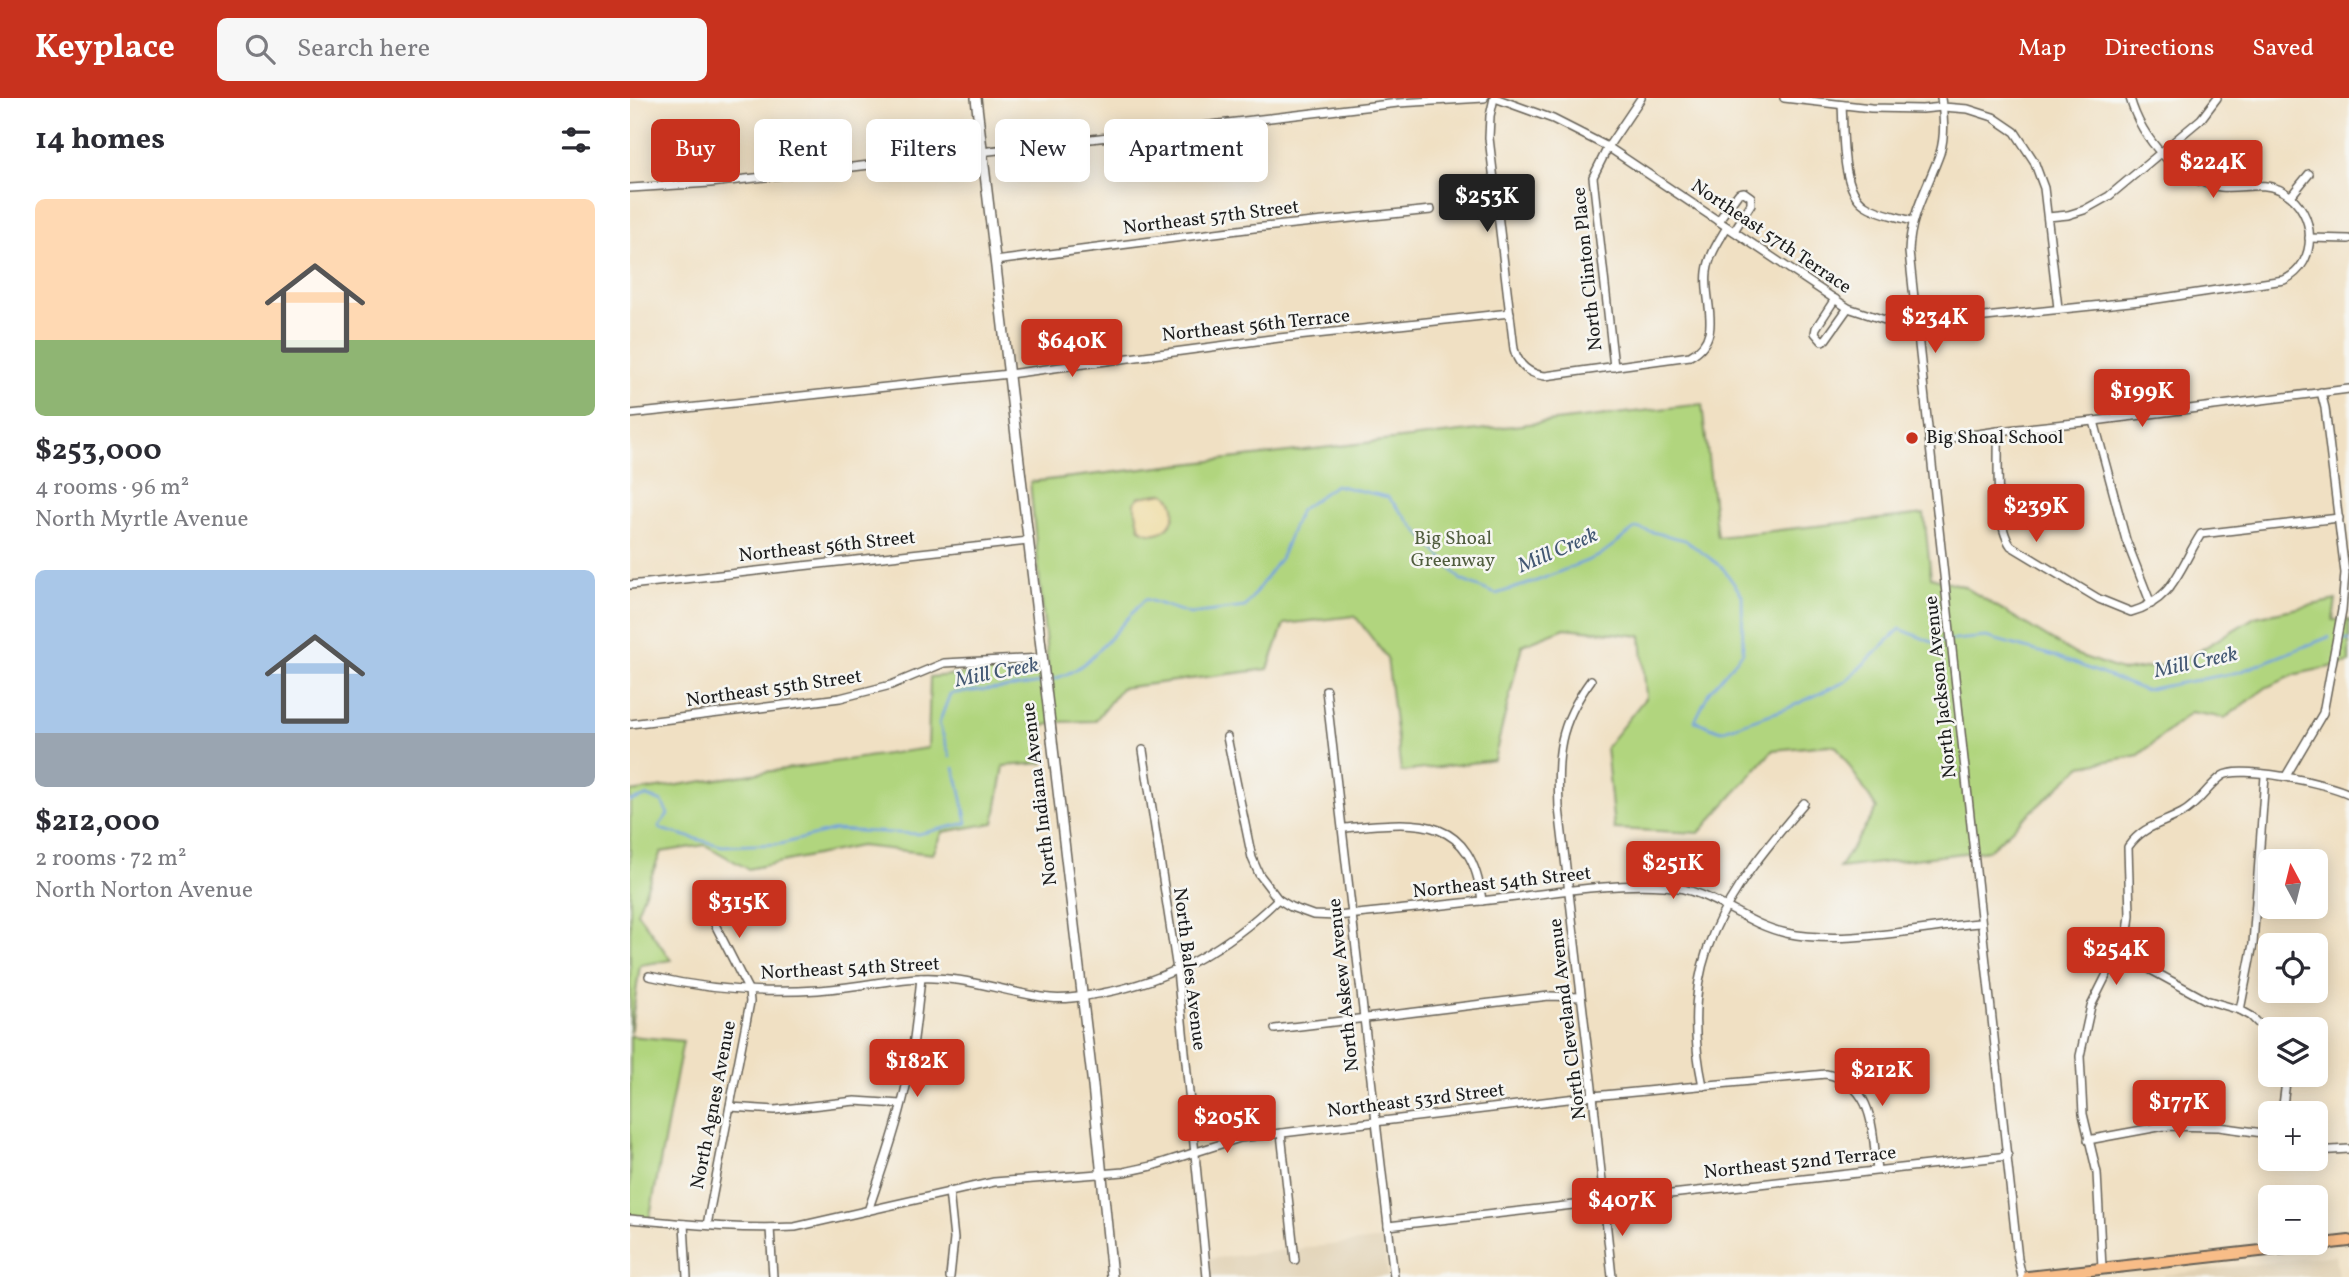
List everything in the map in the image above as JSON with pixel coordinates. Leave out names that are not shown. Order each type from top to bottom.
[{"type":"main road","points":[[2028,1277],[2349,1241]]},
{"type":"street","name":"North Indiana Avenue","points":[[976,98],[1082,997],[1112,1277]]},
{"type":"street","points":[[630,188],[710,183],[1398,103],[1484,98]]},
{"type":"street","points":[[1494,98],[1489,138],[1514,349],[1521,365],[1534,374],[1545,376],[1690,356],[1706,342],[1711,326],[1707,269],[1713,252],[1751,204],[1751,197],[1744,192],[1739,193],[1718,221]]},
{"type":"street","name":"Northeast 57th Terrace","points":[[1494,98],[1553,119],[1608,147],[1848,308],[1888,321],[1917,324],[2150,300],[2284,281],[2293,276],[2305,261],[2309,238]]},
{"type":"street","name":"North Clinton Place","points":[[1614,367],[1593,182],[1596,167],[1641,98]]},
{"type":"street","points":[[1784,98],[1891,109],[1943,107],[1978,111],[2002,122],[2015,132],[2030,153],[2044,188],[2058,309]]},
{"type":"street","name":"North Jackson Avenue","points":[[1941,98],[1944,123],[1940,151],[1912,221],[1909,252],[2022,1277]]},
{"type":"street","points":[[2130,98],[2142,127],[2161,152],[2189,176],[2210,185],[2260,185],[2282,191],[2297,202],[2306,219],[2309,238],[2349,239]]},
{"type":"street","points":[[2048,217],[2068,215],[2099,203],[2201,118],[2217,98]]},
{"type":"street","points":[[1842,105],[1848,180],[1852,191],[1871,209],[1912,221]]},
{"type":"street","points":[[2291,196],[2309,174]]},
{"type":"street","name":"Northeast 57th Street","points":[[995,261],[1254,228],[1431,210]]},
{"type":"street","points":[[1835,299],[1816,328],[1815,333],[1819,339],[1826,339],[1848,308]]},
{"type":"street","name":"Northeast 56th Terrace","points":[[630,414],[1009,374],[1265,340],[1510,313]]},
{"type":"street","points":[[1930,442],[1998,431],[2349,389]]},
{"type":"street","points":[[2286,776],[2323,713],[2338,639],[2344,590],[2345,573],[2339,518],[2321,392]]},
{"type":"street","points":[[2094,421],[2123,532],[2151,604]]},
{"type":"street","points":[[1998,431],[2001,523],[2011,546],[2108,603],[2131,612],[2151,604],[2168,591],[2201,534],[2339,518]]},
{"type":"street","name":"Northeast 56th Street","points":[[630,585],[1028,541]]},
{"type":"street","name":"Northeast 55th Street","points":[[630,724],[841,698],[891,685],[944,663],[1043,659]]},
{"type":"street","name":"North Cleveland Avenue","points":[[1591,680],[1569,714],[1560,752],[1559,808],[1594,1096],[1612,1277]]},
{"type":"street","name":"North Askew Avenue","points":[[1326,690],[1394,1277]]},
{"type":"street","points":[[1227,737],[1252,858],[1267,887],[1278,899]]},
{"type":"street","name":"North Bales Avenue","points":[[1143,750],[1177,970],[1207,1277]]},
{"type":"street","points":[[2102,1268],[2097,1173],[2088,1140],[2080,1087],[2080,1056],[2082,1037],[2098,989],[2126,949],[2130,915],[2128,847],[2143,830],[2183,813],[2227,774],[2242,772],[2286,776],[2349,794]]},
{"type":"street","points":[[2240,1010],[2253,944],[2265,776]]},
{"type":"street","points":[[1703,1086],[1696,1042],[1697,995],[1703,959],[1727,906],[1756,860],[1804,803]]},
{"type":"street","points":[[1343,828],[1416,823],[1446,833],[1462,846],[1472,859],[1480,880],[1482,901]]},
{"type":"street","name":"Northeast 54th Street","points":[[649,976],[696,986],[749,991],[818,990],[921,978],[948,979],[1052,999],[1082,997],[1132,987],[1177,970],[1223,946],[1278,899],[1313,915],[1337,916],[1613,886],[1667,887],[1697,892],[1761,925],[1809,936],[1849,936],[1981,923]]},
{"type":"street","points":[[704,902],[749,991]]},
{"type":"street","points":[[2126,949],[2142,965],[2206,1000],[2240,1010],[2258,1023]]},
{"type":"street","points":[[868,1211],[896,1126],[915,1034],[921,978]]},
{"type":"street","name":"North Agnes Avenue","points":[[707,1226],[750,1002],[749,991]]},
{"type":"street","points":[[1275,1029],[1549,996],[1581,997]]},
{"type":"street","name":"Northeast 53rd Street","points":[[630,1219],[707,1226],[795,1227],[994,1182],[1124,1172],[1152,1166],[1233,1140],[1594,1096],[1826,1074],[1837,1077],[1855,1089],[1867,1108],[1877,1170]]},
{"type":"street","points":[[730,1107],[775,1110],[855,1101],[901,1104]]},
{"type":"street","points":[[2088,1140],[2164,1126],[2219,1127],[2258,1132]]},
{"type":"street","points":[[1281,1133],[1295,1260]]},
{"type":"street","points":[[2328,1150],[2349,1149]]},
{"type":"street","name":"Northeast 52nd Terrace","points":[[1388,1226],[2008,1156]]},
{"type":"street","points":[[949,1191],[954,1239],[950,1277]]},
{"type":"street","points":[[684,1224],[687,1277]]},
{"type":"street","points":[[770,1228],[773,1277]]},
{"type":"shaded area","points":[[1383,1239],[1388,1277],[1209,1277],[1207,1259]]},
{"type":"shaded area","points":[[2335,1255],[2338,1277],[2164,1277],[2164,1275]]},
{"type":"green space","name":"Big Shoal Greenway","points":[[1702,404],[1717,537],[1924,514],[1931,577],[1963,586],[2075,654],[2124,671],[2179,663],[2255,617],[2336,600],[2333,620],[2349,620],[2349,663],[2297,674],[2267,687],[2225,718],[2191,712],[2139,755],[2082,766],[1989,850],[1839,868],[1877,809],[1837,747],[1830,745],[1773,750],[1699,833],[1614,829],[1606,747],[1646,697],[1641,636],[1565,628],[1522,645],[1494,760],[1401,772],[1387,658],[1355,616],[1284,624],[1268,669],[1121,688],[1095,721],[1057,722],[1040,727],[1044,763],[1004,766],[994,823],[943,832],[933,854],[860,846],[748,869],[705,845],[661,852],[637,912],[671,960],[640,965],[630,1034],[630,792],[928,748],[930,677],[1048,666],[1030,482]]},
{"type":"green space","points":[[630,1036],[683,1041],[649,1221],[630,1217]]},
{"type":"sand","points":[[1165,493],[1172,500],[1174,508],[1174,517],[1170,524],[1158,533],[1140,529],[1134,503],[1139,497]]},
{"type":"waterway","name":"Mill Creek","points":[[950,757],[939,723],[950,694],[1039,683],[1072,671],[1101,648],[1145,599],[1190,614],[1245,607],[1281,557],[1300,510],[1335,485],[1388,497],[1461,580],[1496,594],[1599,556],[1636,528],[1685,540],[1722,567],[1742,595],[1743,652],[1709,692],[1695,721],[1721,731],[1788,708],[1845,682],[1900,629],[1932,642],[1986,637],[2058,657],[2144,690],[2239,672],[2329,637]]},
{"type":"waterway","name":"Mill Creek","points":[[2342,639],[2349,640]]},
{"type":"waterway","name":"Mill Creek","points":[[630,801],[647,796],[662,802],[668,814],[659,826],[660,829],[722,846],[781,844],[835,830],[918,834],[967,823],[954,768]]},
{"type":"place","name":"Big Shoal School","points":[[1912,438]]}]
